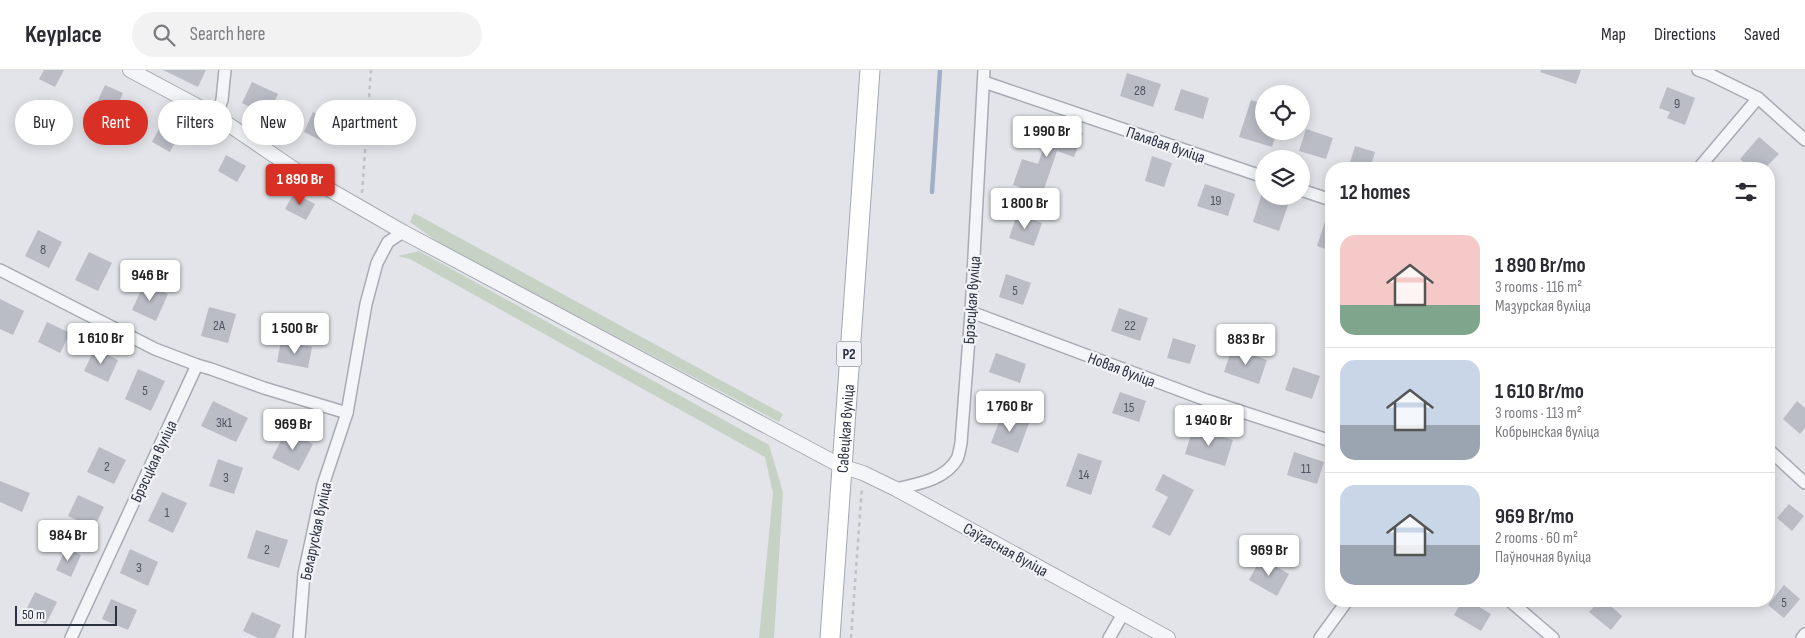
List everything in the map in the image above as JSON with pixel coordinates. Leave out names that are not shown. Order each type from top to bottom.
[{"type":"main road","name":"Савецкая вуліца","points":[[830,638],[870,70]]},
{"type":"street","name":"Саўгасная вуліца","points":[[130,70],[186,100]]},
{"type":"street","points":[[222,100],[225,70]]},
{"type":"street","points":[[1698,70],[1758,98],[1805,140]]},
{"type":"street","name":"Палявая вуліца","points":[[984,76],[1255,174]]},
{"type":"street","name":"Брэсцкая вуліца","points":[[896,489],[932,480],[957,459],[961,443],[971,312],[984,76]]},
{"type":"street","points":[[1704,162],[1758,98]]},
{"type":"street","name":"Саўгасная вуліца","points":[[232,127],[297,171],[403,232],[841,466],[863,473],[896,489],[1168,638]]},
{"type":"street","points":[[1310,193],[1325,198]]},
{"type":"street","name":"Беларуская вуліца","points":[[299,638],[306,565],[323,486],[347,413],[366,304],[378,263],[388,242],[403,232]]},
{"type":"street","points":[[0,270],[155,349],[197,365],[347,413]]},
{"type":"street","name":"Новая вуліца","points":[[971,312],[1206,400],[1325,439]]},
{"type":"street","name":"Брэсцкая вуліца","points":[[71,638],[197,365]]},
{"type":"street","points":[[1775,456],[1805,483]]},
{"type":"street","points":[[1320,638],[1343,607]]},
{"type":"street","points":[[1517,607],[1553,638]]},
{"type":"street","points":[[1109,638],[1123,614]]},
{"type":"street","points":[[1802,638],[1805,634]]},
{"type":"path","points":[[360,207],[371,70]]},
{"type":"path","points":[[851,638],[863,473]]},
{"type":"green space","points":[[414,213],[783,414],[779,422],[442,245],[410,222]]},
{"type":"green space","points":[[419,251],[769,445],[783,492],[774,638],[759,638],[773,493],[765,457],[410,259],[398,256]]},
{"type":"building","points":[[44,70],[64,70],[55,87],[39,79]]},
{"type":"building","points":[[163,70],[206,70],[198,87]]},
{"type":"building","points":[[1541,70],[1581,70],[1576,84],[1540,72]]},
{"type":"building","points":[[1127,73],[1161,84],[1153,107],[1120,96]]},
{"type":"building","points":[[252,82],[278,94],[275,100],[243,100]]},
{"type":"building","points":[[105,85],[123,93],[120,100],[98,100]]},
{"type":"building","points":[[1667,87],[1695,98],[1685,125],[1667,118],[1670,112],[1659,108]]},
{"type":"building","points":[[1181,89],[1209,98],[1203,119],[1174,110]]},
{"type":"building","points":[[1251,100],[1255,101],[1255,140],[1274,140],[1272,147],[1239,137]]},
{"type":"building","points":[[313,112],[314,112],[314,137],[304,132]]},
{"type":"building","points":[[1052,122],[1083,133],[1074,157],[1057,151],[1042,195],[1013,185],[1022,159],[1038,164]]},
{"type":"building","points":[[1310,130],[1333,138],[1326,159],[1310,154],[1310,150],[1299,150],[1302,140],[1310,140]]},
{"type":"building","points":[[158,131],[158,145],[174,145],[170,152],[152,142]]},
{"type":"building","points":[[1759,137],[1779,154],[1771,162],[1743,162],[1740,159]]},
{"type":"building","points":[[1355,146],[1375,152],[1372,162],[1350,162]]},
{"type":"building","points":[[226,155],[246,166],[237,182],[218,171]]},
{"type":"building","points":[[1152,156],[1172,163],[1164,187],[1145,181]]},
{"type":"building","points":[[1205,184],[1235,194],[1228,216],[1197,206]]},
{"type":"building","points":[[294,193],[315,204],[306,220],[285,209]]},
{"type":"building","points":[[1258,205],[1288,205],[1279,231],[1253,222]]},
{"type":"building","points":[[1017,214],[1042,223],[1034,246],[1009,238]]},
{"type":"building","points":[[1325,221],[1325,249],[1317,246]]},
{"type":"building","points":[[38,230],[62,242],[49,268],[25,256]]},
{"type":"building","points":[[89,252],[112,263],[98,291],[75,280]]},
{"type":"building","points":[[1006,274],[1031,283],[1023,305],[999,297]]},
{"type":"building","points":[[144,283],[168,294],[156,321],[132,310]]},
{"type":"building","points":[[0,299],[24,311],[13,335],[0,329]]},
{"type":"building","points":[[209,307],[236,314],[228,343],[201,336]]},
{"type":"building","points":[[1119,308],[1148,318],[1140,341],[1111,331]]},
{"type":"building","points":[[47,322],[70,333],[60,353],[38,342]]},
{"type":"building","points":[[1173,338],[1196,345],[1190,364],[1167,358]]},
{"type":"building","points":[[281,341],[312,347],[308,368],[277,362]]},
{"type":"building","points":[[95,348],[118,360],[108,382],[84,371]]},
{"type":"building","points":[[1232,348],[1267,360],[1259,384],[1224,372]]},
{"type":"building","points":[[996,353],[1026,364],[1020,383],[989,372]]},
{"type":"building","points":[[1293,367],[1320,376],[1312,399],[1285,390]]},
{"type":"building","points":[[138,369],[165,381],[151,411],[125,399]]},
{"type":"building","points":[[1120,392],[1146,401],[1139,422],[1112,413]]},
{"type":"building","points":[[213,401],[248,418],[236,442],[201,426]]},
{"type":"building","points":[[1797,401],[1805,408],[1805,428],[1800,434],[1783,419]]},
{"type":"building","points":[[1002,414],[1029,423],[1018,453],[991,443]]},
{"type":"building","points":[[1193,428],[1233,440],[1225,466],[1185,454]]},
{"type":"building","points":[[286,431],[313,444],[299,471],[272,458]]},
{"type":"building","points":[[99,447],[126,460],[114,484],[87,472]]},
{"type":"building","points":[[1294,452],[1324,462],[1317,484],[1287,475]]},
{"type":"building","points":[[1078,453],[1102,461],[1091,495],[1066,486]]},
{"type":"building","points":[[218,459],[243,468],[234,494],[209,486]]},
{"type":"building","points":[[1163,474],[1194,490],[1170,536],[1152,527],[1168,497],[1155,490]]},
{"type":"building","points":[[0,481],[30,493],[22,512],[0,502]]},
{"type":"building","points":[[162,492],[187,503],[173,533],[148,521]]},
{"type":"building","points":[[78,495],[104,507],[94,528],[68,516]]},
{"type":"building","points":[[1789,504],[1804,516],[1792,531],[1777,518]]},
{"type":"building","points":[[256,530],[288,540],[279,568],[247,558]]},
{"type":"building","points":[[66,548],[81,555],[71,577],[56,570]]},
{"type":"building","points":[[130,549],[158,562],[148,586],[120,573]]},
{"type":"building","points":[[1261,558],[1289,574],[1277,596],[1249,580]]},
{"type":"building","points":[[1784,585],[1800,599],[1784,618],[1770,607],[1775,607],[1775,596]]},
{"type":"building","points":[[35,592],[57,602],[46,624],[24,614]]},
{"type":"building","points":[[111,599],[137,610],[128,630],[102,619]]},
{"type":"building","points":[[1459,607],[1479,607],[1491,614],[1481,631],[1454,615]]},
{"type":"building","points":[[1594,607],[1612,607],[1622,616],[1611,630],[1589,612]]},
{"type":"building","points":[[252,612],[281,625],[275,638],[258,638],[243,631]]},
{"type":"waterway","points":[[932,192],[940,70]]}]
